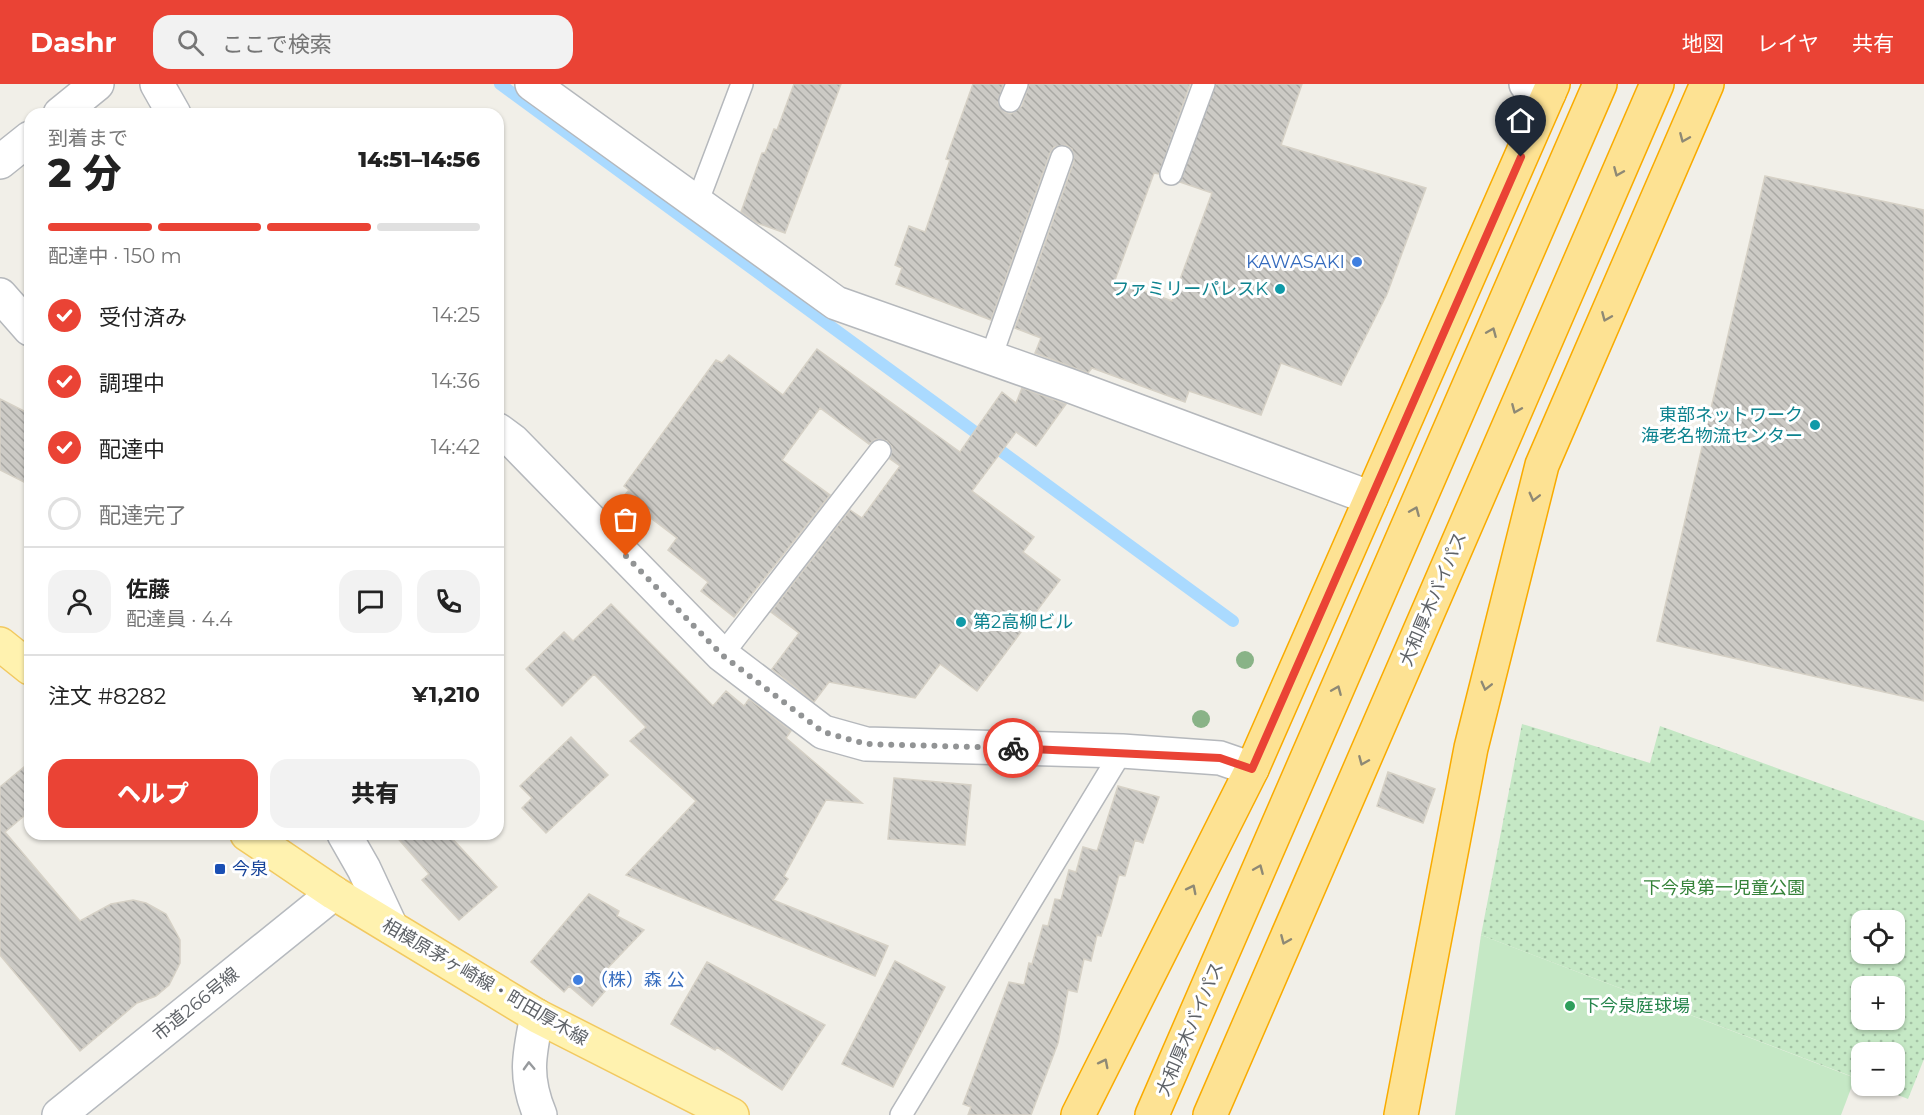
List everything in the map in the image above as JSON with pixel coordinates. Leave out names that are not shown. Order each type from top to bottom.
[{"type":"highway","name":"大和厚木バイパス","points":[[1210,1115],[1658,84]]},
{"type":"highway","points":[[1401,1115],[1471,748],[1542,465],[1707,84]]},
{"type":"highway","points":[[1078,1115],[1252,769],[1371,498],[1543,87]]},
{"type":"highway","name":"大和厚木バイパス","points":[[1152,1115],[1597,91]]},
{"type":"main road","points":[[0,644],[24,663]]},
{"type":"main road","name":"相模原茅ヶ崎線・町田厚木線","points":[[256,840],[334,893],[537,1016],[732,1115]]},
{"type":"street","points":[[67,108],[97,84]]},
{"type":"street","points":[[156,84],[170,108]]},
{"type":"street","points":[[532,84],[836,303],[991,357],[1371,498]]},
{"type":"street","points":[[0,162],[24,143]]},
{"type":"street","points":[[0,295],[24,321]]},
{"type":"street","points":[[504,434],[722,655],[823,732],[866,744],[1122,751],[1220,758],[1252,769]]},
{"type":"street","points":[[347,840],[364,869],[391,927]]},
{"type":"street","name":"市道266号線","points":[[59,1115],[334,893]]},
{"type":"street","points":[[537,1016],[527,1061],[531,1093],[540,1115]]},
{"type":"lane","points":[[697,202],[742,84]]},
{"type":"lane","points":[[1171,174],[1204,84]]},
{"type":"lane","points":[[991,357],[1062,157]]},
{"type":"lane","points":[[722,655],[880,451]]},
{"type":"lane","points":[[901,1115],[1122,751]]},
{"type":"green space","name":"下今泉第一児童公園","points":[[1522,724],[1650,763],[1660,726],[1924,821],[1924,1059],[1908,1099],[1900,1096],[1905,1096],[1905,1042],[1851,1042],[1851,1076],[1481,935]]},
{"type":"green space","name":"下今泉庭球場","points":[[1481,935],[1851,1076],[1851,1089],[1841,1115],[1455,1115]]},
{"type":"building","points":[[794,84],[841,84],[785,233],[757,223],[741,212],[762,153],[765,153],[774,129],[777,130]]},
{"type":"building","points":[[973,84],[1003,84],[998,103],[1005,112],[1011,114],[1022,106],[1029,84],[1190,84],[1159,174],[1154,173],[1115,280],[1172,301],[1212,193],[1180,182],[1216,84],[1302,84],[1281,145],[1426,188],[1387,294],[1341,385],[1281,363],[1261,415],[1189,391],[1185,402],[1092,368],[1088,373],[1035,353],[1041,338],[1015,328],[1074,161],[1072,149],[1066,145],[1054,147],[1050,153],[991,320],[896,284],[902,268],[895,265],[909,226],[925,232],[950,160],[946,159]]},
{"type":"building","name":"東部ネットワーク 海老名物流センター","points":[[1765,176],[1924,210],[1924,701],[1657,641]]},
{"type":"building","points":[[817,349],[960,452],[1002,392],[1016,403],[1022,388],[1066,404],[1036,446],[1016,432],[972,491],[1034,537],[1023,552],[1060,580],[977,691],[940,664],[915,698],[829,682],[814,702],[772,669],[799,633],[771,612],[850,510],[862,518],[900,466],[890,459],[892,447],[887,441],[876,439],[869,444],[820,408],[782,460],[830,495],[734,617],[701,591],[708,582],[668,550],[677,538],[623,497],[629,490],[624,486],[716,360],[722,363],[729,355],[783,395]]},
{"type":"building","points":[[0,399],[24,411],[24,482],[0,470]]},
{"type":"building","points":[[611,604],[713,706],[726,691],[744,706],[749,699],[791,731],[786,738],[862,803],[826,800],[784,876],[788,879],[773,900],[888,946],[875,976],[626,875],[696,801],[630,741],[646,727],[594,674],[562,706],[526,669],[564,632],[573,641]]},
{"type":"building","points":[[571,737],[608,775],[546,833],[522,808],[532,798],[520,786]]},
{"type":"building","points":[[24,767],[24,816],[5,832],[80,921],[111,904],[133,900],[146,903],[166,914],[180,940],[180,963],[169,985],[156,996],[137,1003],[80,1051],[0,955],[0,787]]},
{"type":"building","points":[[1388,772],[1435,789],[1423,823],[1377,806]]},
{"type":"building","points":[[894,778],[971,785],[965,845],[888,839]]},
{"type":"building","points":[[1118,786],[1159,797],[1143,843],[1135,840],[1125,876],[1119,875],[1101,936],[1097,935],[1091,961],[1084,959],[1077,992],[1068,990],[1058,1043],[1031,1115],[968,1115],[971,1107],[963,1104],[1009,982],[1024,985],[1029,963],[1032,964],[1043,925],[1048,926],[1055,899],[1061,900],[1069,870],[1076,872],[1083,847],[1097,851]]},
{"type":"building","points":[[399,840],[454,840],[497,887],[459,920],[422,880],[429,874]]},
{"type":"building","points":[[589,894],[619,911],[617,916],[644,930],[603,973],[613,982],[592,1006],[569,986],[564,992],[531,962]]},
{"type":"building","points":[[895,961],[945,987],[893,1087],[842,1064]]},
{"type":"building","points":[[707,962],[825,1025],[782,1090],[717,1047],[715,1050],[671,1024]]},
{"type":"waterway","points":[[500,84],[1233,621]]},
{"type":"way so far","points":[[626,556],[722,655],[823,732],[866,744],[1013,748]]},
{"type":"place","name":"KAWASAKI","points":[[1357,262]]},
{"type":"place","name":"ファミリーパレスK","points":[[1280,289]]},
{"type":"place","name":"東部ネットワーク 海老名物流センター","points":[[1815,425]]},
{"type":"place","name":"第2高柳ビル","points":[[961,622]]},
{"type":"place","name":"今泉","points":[[220,869]]},
{"type":"place","name":"（株）森 公","points":[[578,980]]},
{"type":"place","name":"下今泉庭球場","points":[[1570,1006]]},
{"type":"route","points":[[1013,748],[1122,751],[1220,758],[1252,769],[1521,157]]}]
